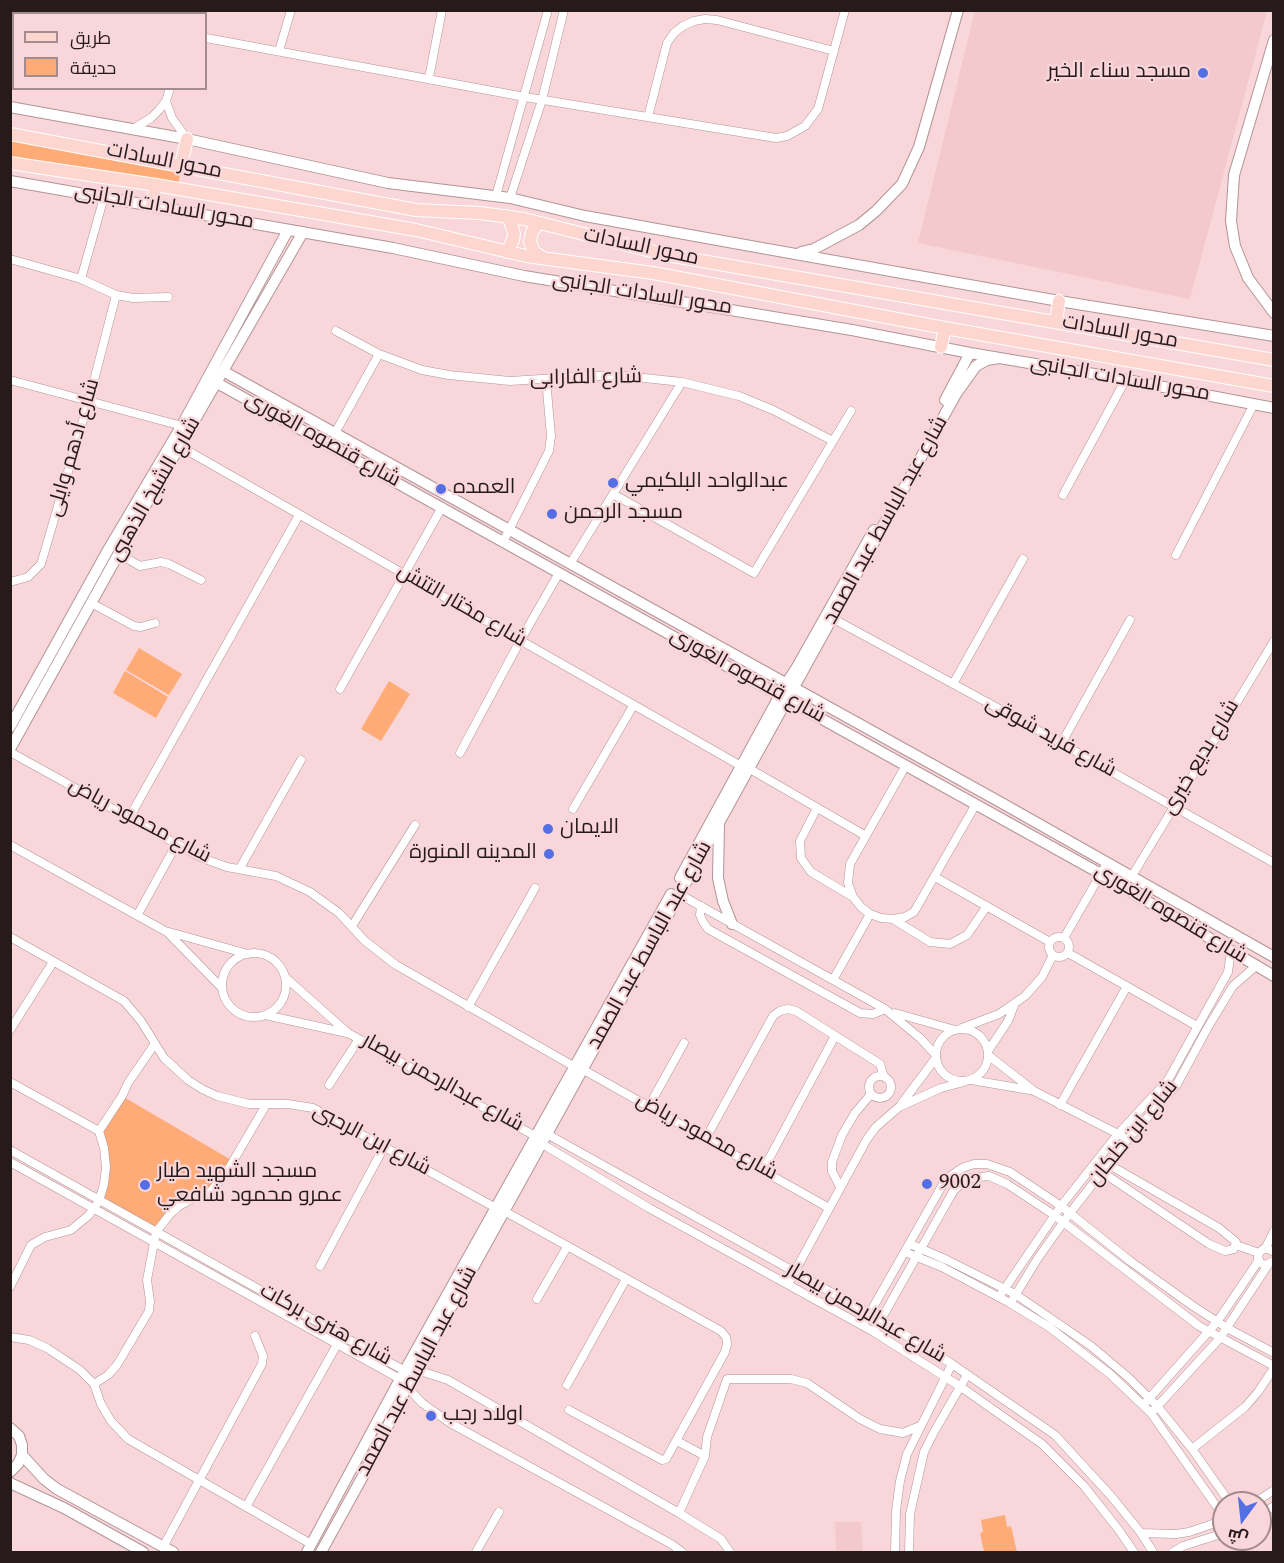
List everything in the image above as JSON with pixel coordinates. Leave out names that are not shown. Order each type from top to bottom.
[{"type":"main road","name":"محور السادات","points":[[10,134],[416,210],[506,216],[667,255],[1274,360]]},
{"type":"main road","points":[[181,165],[187,139]]},
{"type":"main road","name":"محور السادات","points":[[10,163],[156,185],[416,230],[507,252],[653,273],[945,328],[1274,386]]},
{"type":"main road","points":[[152,205],[156,185]]},
{"type":"main road","points":[[506,216],[514,234],[507,252]]},
{"type":"main road","points":[[538,224],[532,232],[530,242],[534,252],[543,258]]},
{"type":"main road","points":[[1056,322],[1059,301]]},
{"type":"main road","points":[[941,347],[945,328]]},
{"type":"street","points":[[279,51],[291,10]]},
{"type":"street","points":[[429,78],[442,10]]},
{"type":"street","points":[[496,196],[548,10]]},
{"type":"street","points":[[510,198],[542,100],[564,10]]},
{"type":"street","points":[[207,38],[525,97],[765,137],[787,136],[805,126],[818,109],[845,10]]},
{"type":"street","points":[[795,254],[814,249],[859,225],[902,184],[919,147],[958,10]]},
{"type":"street","points":[[648,117],[668,43],[674,33],[694,21],[717,20],[834,51]]},
{"type":"street","points":[[1274,40],[1234,175],[1231,221],[1235,246],[1248,278],[1274,313]]},
{"type":"street","points":[[131,130],[151,118],[166,102],[169,90]]},
{"type":"street","points":[[166,102],[187,139]]},
{"type":"street","points":[[10,107],[187,139],[388,183],[510,198],[585,216],[795,254],[1274,336]]},
{"type":"street","name":"محور السادات الجانبى","points":[[10,181],[413,252],[524,276],[754,313],[1126,379],[1274,408]]},
{"type":"street","points":[[81,279],[104,197]]},
{"type":"street","name":"شارع الشيخ الذهبى","points":[[12,745],[181,447],[186,426],[288,230]]},
{"type":"street","name":"شارع الشيخ الذهبى","points":[[10,728],[108,550],[186,426],[217,383],[303,232]]},
{"type":"street","points":[[10,259],[81,279],[116,295],[133,298],[168,297]]},
{"type":"street","name":"شارع أدهم وايلى","points":[[10,582],[28,577],[41,564],[89,400],[116,295]]},
{"type":"street","name":"شارع الفارابى","points":[[336,331],[379,354],[422,369],[448,375],[510,381],[606,375],[682,381],[739,396],[773,410],[833,441]]},
{"type":"street","name":"شارع عبد الباسط عبد الصمد","points":[[830,616],[970,353]]},
{"type":"street","points":[[335,433],[379,354]]},
{"type":"street","name":"شارع عبد الباسط عبد الصمد","points":[[324,1552],[363,1476],[404,1379],[417,1370],[538,1140],[830,616],[965,379],[980,364],[999,358]]},
{"type":"street","name":"شارع قنصوه الغورى","points":[[223,371],[1274,957]]},
{"type":"street","points":[[503,542],[549,450],[551,436],[546,378]]},
{"type":"street","points":[[1062,495],[1126,379]]},
{"type":"street","points":[[10,380],[186,426]]},
{"type":"street","points":[[570,564],[682,381]]},
{"type":"street","name":"شارع قنصوه الغورى","points":[[217,383],[1101,874],[1274,976]]},
{"type":"street","points":[[1176,555],[1254,404]]},
{"type":"street","points":[[613,494],[754,573],[851,411]]},
{"type":"street","name":"شارع مختار التتش","points":[[181,447],[633,706],[866,836]]},
{"type":"street","points":[[340,688],[442,507]]},
{"type":"street","points":[[129,818],[299,515]]},
{"type":"street","points":[[119,554],[140,566],[161,562],[169,564],[201,580]]},
{"type":"street","points":[[953,684],[1023,560]]},
{"type":"street","points":[[460,753],[559,573]]},
{"type":"street","points":[[91,603],[134,626],[141,627],[155,623]]},
{"type":"street","name":"شارع فريد شوقى","points":[[830,616],[1274,863]]},
{"type":"street","points":[[1062,744],[1130,620]]},
{"type":"street","name":"شارع بديع خيرى","points":[[1132,876],[1274,640]]},
{"type":"street","points":[[573,809],[633,706]]},
{"type":"street","name":"شارع محمود رياض","points":[[12,745],[176,845],[214,863],[276,876],[301,887],[325,902],[372,947],[396,965],[829,1208]]},
{"type":"street","points":[[240,868],[301,760]]},
{"type":"street","points":[[906,765],[850,864],[848,883],[853,897],[870,914],[893,919],[905,917],[914,912],[976,804]]},
{"type":"street","name":"شارع عبد الباسط عبد الصمد","points":[[538,1140],[547,1134],[578,1068],[720,822],[745,768]]},
{"type":"street","points":[[817,808],[800,841],[801,858],[811,872],[853,897]]},
{"type":"street","points":[[720,822],[718,878],[723,901],[732,924]]},
{"type":"street","points":[[352,926],[415,825]]},
{"type":"street","points":[[10,845],[167,932],[222,988],[230,1006],[237,1012],[246,1016],[265,1015],[280,1004],[286,986],[285,977],[271,958],[167,932]]},
{"type":"street","points":[[138,914],[176,845]]},
{"type":"street","points":[[1064,938],[1107,863]]},
{"type":"street","points":[[936,877],[1050,942]]},
{"type":"street","points":[[1141,897],[1148,886]]},
{"type":"street","points":[[468,1006],[535,888]]},
{"type":"street","points":[[679,894],[885,1010],[912,1030],[935,1057],[942,1073],[948,1078],[1034,1091]]},
{"type":"street","points":[[701,906],[700,915],[708,928],[860,1012],[873,1014],[885,1010],[972,1031],[986,1045],[988,1053],[1034,1091],[1128,1139]]},
{"type":"street","points":[[893,919],[930,942],[950,944],[967,935],[987,906]]},
{"type":"street","points":[[833,980],[870,914]]},
{"type":"street","name":"شارع ابن الرحبى","points":[[10,937],[124,1001],[141,1021],[154,1045],[175,1070],[202,1089],[233,1101],[266,1105],[288,1104],[313,1108],[721,1331],[726,1337],[726,1352],[668,1458],[662,1460],[569,1410]]},
{"type":"street","points":[[1055,937],[1064,938],[1070,945],[1068,953],[1059,957],[1053,955],[1050,942],[1055,937]]},
{"type":"street","name":"شارع ابن خلكان","points":[[999,1297],[1061,1206],[1118,1134],[1168,1080],[1228,972],[1231,951]]},
{"type":"street","points":[[1068,953],[1126,988],[1197,1026]]},
{"type":"street","points":[[222,988],[223,976],[228,966],[237,958],[248,954]]},
{"type":"street","points":[[788,1284],[867,1139],[882,1121],[899,1107],[935,1057],[939,1041],[943,1036],[999,1014],[1015,1003],[1038,982],[1053,955]]},
{"type":"street","points":[[10,1030],[53,962]]},
{"type":"street","name":"شارع ابن خلكان","points":[[1010,1302],[1070,1213],[1128,1139],[1176,1086],[1233,986],[1256,966]]},
{"type":"street","name":"شارع عبدالرحمن بيصار","points":[[285,977],[348,1033],[538,1140],[649,1208],[863,1325],[945,1376],[1042,1444],[1084,1486],[1134,1552]]},
{"type":"street","points":[[1060,1105],[1126,988]]},
{"type":"street","points":[[899,1107],[941,1088],[968,1081],[984,1070],[988,1053],[1008,1021],[1015,1003]]},
{"type":"street","points":[[1206,1009],[1215,1015]]},
{"type":"street","points":[[706,1138],[773,1016],[780,1011],[796,1011],[880,1064],[884,1077],[891,1083],[891,1088],[887,1096],[879,1098],[871,1094],[870,1082],[876,1077],[884,1077]]},
{"type":"street","name":"شارع عبدالرحمن بيصار","points":[[265,1015],[348,1033]]},
{"type":"street","points":[[763,1170],[835,1036]]},
{"type":"street","points":[[328,1085],[359,1039]]},
{"type":"street","points":[[649,1106],[684,1042]]},
{"type":"street","points":[[99,1131],[154,1045]]},
{"type":"street","points":[[10,1082],[99,1131],[106,1167],[104,1184],[97,1204],[71,1230],[45,1237],[31,1245],[10,1287]]},
{"type":"street","points":[[840,1187],[832,1171],[832,1162],[855,1113],[871,1094]]},
{"type":"street","points":[[94,1384],[108,1375],[117,1365],[148,1311],[150,1301],[147,1280],[155,1236],[162,1222],[179,1206],[210,1192],[225,1174],[266,1105]]},
{"type":"street","name":"شارع عبدالرحمن بيصار","points":[[547,1134],[881,1320],[952,1364],[1054,1435],[1111,1496],[1141,1533],[1153,1552]]},
{"type":"street","points":[[320,1266],[384,1147]]},
{"type":"street","name":"شارع هنرى بركات","points":[[10,1150],[97,1204],[342,1336],[404,1379],[422,1403],[450,1423],[682,1552]]},
{"type":"street","name":"شارع هنرى بركات","points":[[10,1162],[97,1204]]},
{"type":"street","points":[[863,1325],[943,1184],[962,1168],[974,1164],[987,1164],[999,1167],[1061,1206],[1139,1268],[1217,1322],[1274,1353]]},
{"type":"street","points":[[1108,1164],[1219,1228],[1233,1238],[1236,1245],[1261,1254],[1274,1252]]},
{"type":"street","points":[[1102,1172],[1209,1244],[1225,1251],[1230,1251],[1236,1245]]},
{"type":"street","points":[[874,1332],[954,1190],[961,1183],[979,1175],[989,1176],[1006,1184],[1064,1222],[1182,1314],[1209,1332],[1274,1367],[1245,1407],[1192,1449]]},
{"type":"street","name":"شارع عبد الباسط عبد الصمد","points":[[309,1548],[500,1210]]},
{"type":"street","points":[[1146,1402],[1217,1322],[1274,1231]]},
{"type":"street","name":"شارع هنرى بركات","points":[[155,1236],[338,1344],[404,1379]]},
{"type":"street","points":[[910,1244],[919,1253],[942,1267],[1010,1302],[1066,1340],[1146,1402],[1158,1407],[1222,1491]]},
{"type":"street","points":[[537,1299],[567,1247]]},
{"type":"street","points":[[905,1252],[919,1253],[1015,1294],[1090,1346],[1129,1378],[1212,1501]]},
{"type":"street","points":[[1261,1254],[1262,1264],[1271,1264]]},
{"type":"street","points":[[1151,1413],[1220,1338],[1271,1264]]},
{"type":"street","points":[[567,1385],[626,1279]]},
{"type":"street","points":[[10,1336],[47,1348],[64,1358],[94,1384],[101,1404],[111,1421],[128,1439],[246,1507],[309,1548]]},
{"type":"street","points":[[22,1455],[57,1490],[168,1550],[200,1480],[262,1364],[263,1356],[255,1336]]},
{"type":"street","points":[[246,1507],[342,1336]]},
{"type":"street","points":[[895,1552],[896,1511],[907,1454],[952,1364]]},
{"type":"street","name":"شارع هنرى بركات","points":[[404,1379],[417,1370],[448,1380],[679,1513],[721,1539],[730,1552]]},
{"type":"street","points":[[714,1373],[727,1380],[791,1379],[807,1383],[860,1419],[880,1429],[903,1433],[920,1426]]},
{"type":"street","points":[[909,1552],[910,1514],[924,1452],[967,1376]]},
{"type":"street","points":[[679,1513],[705,1456],[707,1437],[727,1380]]},
{"type":"street","points":[[10,1428],[19,1437],[22,1445],[22,1455],[18,1464],[10,1472]]},
{"type":"street","points":[[677,1441],[705,1456]]},
{"type":"street","points":[[10,1483],[64,1508],[143,1552]]},
{"type":"street","points":[[476,1552],[499,1512]]},
{"type":"street","points":[[1141,1533],[1176,1534],[1189,1532],[1212,1523]]},
{"type":"street","points":[[1173,1552],[1183,1546],[1212,1537]]},
{"type":"shaded area","points":[[975,11],[1267,11],[1190,299],[918,243]]},
{"type":"shaded area","points":[[835,1522],[861,1522],[863,1552],[836,1552]]},
{"type":"green space","points":[[10,135],[181,165],[178,189],[11,163]]},
{"type":"green space","points":[[139,648],[182,674],[169,695],[126,670]]},
{"type":"green space","points":[[125,671],[168,697],[156,718],[113,693]]},
{"type":"green space","points":[[389,681],[410,694],[381,741],[361,729]]},
{"type":"green space","points":[[122,1096],[233,1161],[210,1192],[188,1200],[156,1232],[99,1201],[104,1184],[99,1131]]},
{"type":"green space","points":[[1005,1515],[1007,1527],[1011,1526],[1017,1552],[984,1552],[980,1533],[983,1532],[981,1520]]},
{"type":"place","name":"مسجد سناء الخير","points":[[1203,73]]},
{"type":"place","name":"عبدالواحد البلكيمي","points":[[613,483]]},
{"type":"place","name":"العمده","points":[[441,489]]},
{"type":"place","name":"مسجد الرحمن","points":[[552,514]]},
{"type":"place","name":"الايمان","points":[[548,829]]},
{"type":"place","name":"المدينه المنورة","points":[[549,854]]},
{"type":"place","name":"9002","points":[[927,1184]]},
{"type":"place","name":"مسجد الشهيد طيار عمرو محمود شافعي","points":[[145,1185]]},
{"type":"place","name":"اولاد رجب","points":[[431,1416]]}]
